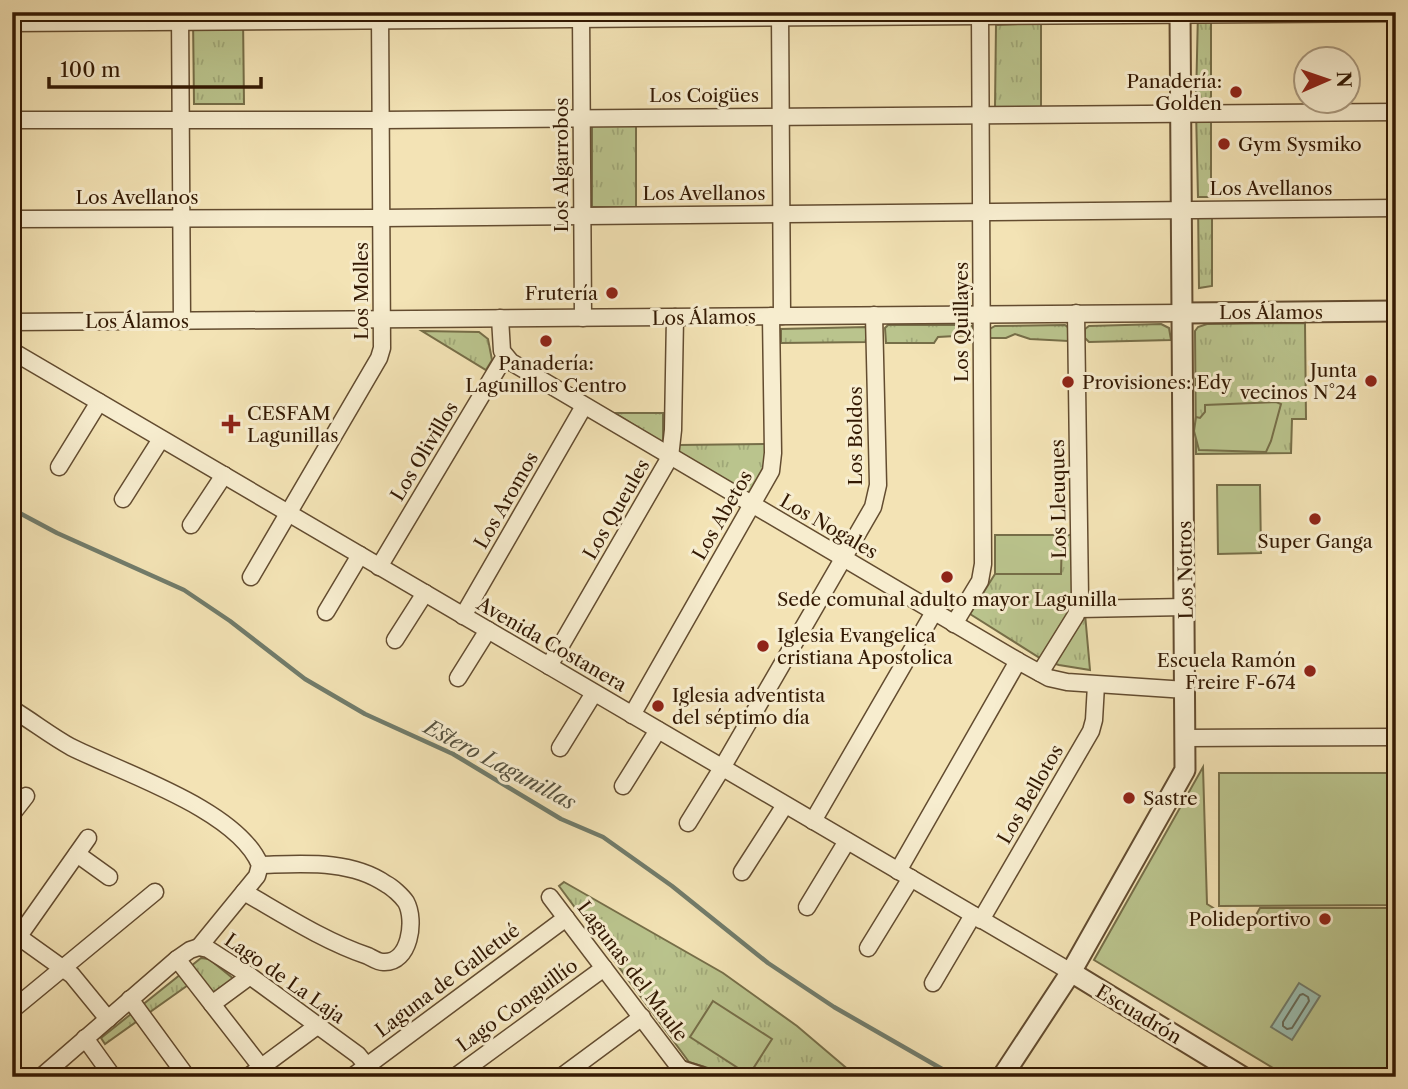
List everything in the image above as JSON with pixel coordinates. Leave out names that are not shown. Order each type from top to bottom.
[{"type":"street","name":"Los Notros","points":[[1002,1077],[1071,972],[1181,781],[1186,765],[1180,13]]},
{"type":"street","points":[[12,23],[180,17],[1396,13]]},
{"type":"street","name":"Los Quillayes","points":[[954,624],[977,586],[982,570],[980,14]]},
{"type":"street","name":"Los Abetos","points":[[632,715],[767,480],[773,461],[781,213],[780,15]]},
{"type":"street","name":"Los Molles","points":[[251,578],[379,358],[383,344],[380,16]]},
{"type":"street","name":"Los Algarrobos","points":[[581,16],[583,318]]},
{"type":"street","points":[[180,17],[183,321]]},
{"type":"street","name":"Los Coigües","points":[[12,120],[381,120],[1396,112]]},
{"type":"street","name":"Los Avellanos","points":[[12,219],[1396,208]]},
{"type":"street","name":"Los Álamos","points":[[12,322],[1396,311]]},
{"type":"street","name":"Los Lleuques","points":[[1076,313],[1079,609]]},
{"type":"street","name":"Los Boldos","points":[[688,823],[870,514],[877,493],[874,315]]},
{"type":"street","name":"Los Queules","points":[[549,666],[670,457],[675,317]]},
{"type":"street","points":[[500,318],[501,343],[505,356]]},
{"type":"street","name":"Avenida Costanera","points":[[12,351],[1071,972]]},
{"type":"street","name":"Los Nogales","points":[[505,356],[670,457],[1040,673],[1068,682],[1186,690]]},
{"type":"street","name":"Los Olivillos","points":[[379,567],[505,356]]},
{"type":"street","points":[[59,467],[99,402]]},
{"type":"street","name":"Los Aromos","points":[[463,616],[584,406]]},
{"type":"street","points":[[123,499],[161,439]]},
{"type":"street","points":[[191,525],[223,475]]},
{"type":"street","points":[[326,612],[360,555]]},
{"type":"street","points":[[395,640],[425,593]]},
{"type":"street","points":[[1040,673],[1079,609],[1185,607]]},
{"type":"street","points":[[813,821],[934,612]]},
{"type":"street","points":[[458,678],[488,630]]},
{"type":"street","points":[[869,948],[904,875],[1018,661]]},
{"type":"street","name":"Los Bellotos","points":[[933,983],[977,917],[1091,731],[1096,684]]},
{"type":"street","points":[[561,748],[594,693]]},
{"type":"street","points":[[12,709],[70,746],[151,782],[213,815],[255,852],[261,865],[257,876],[199,947],[177,959],[41,1077]]},
{"type":"street","points":[[623,786],[658,730]]},
{"type":"street","points":[[1186,738],[1396,737]]},
{"type":"street","points":[[12,814],[26,796]]},
{"type":"street","points":[[742,872],[785,805]]},
{"type":"street","points":[[88,838],[15,934],[72,975],[108,1019]]},
{"type":"street","points":[[807,907],[846,841]]},
{"type":"street","points":[[77,854],[109,877]]},
{"type":"street","points":[[244,892],[355,952],[384,962],[397,957],[405,948],[411,923],[405,901],[385,883],[327,864],[261,865]]},
{"type":"street","points":[[12,1010],[155,892]]},
{"type":"street","name":"Lagunas del Maule","points":[[550,897],[686,1075]]},
{"type":"street","name":"Laguna de Galletué","points":[[352,1077],[372,1071],[566,918]]},
{"type":"street","name":"Lago de La Laja","points":[[199,947],[208,949],[250,976],[372,1071]]},
{"type":"street","points":[[177,959],[212,1004],[254,1072],[317,1026]]},
{"type":"street","name":"Lago Conguillío","points":[[455,1077],[604,968]]},
{"type":"street","name":"Escuadrón","points":[[1071,972],[1243,1077]]},
{"type":"street","points":[[212,1004],[250,976]]},
{"type":"street","points":[[130,999],[187,1077]]},
{"type":"street","points":[[561,1077],[642,1017]]},
{"type":"street","points":[[85,1038],[113,1077]]},
{"type":"green space","points":[[1198,12],[1211,12],[1211,101],[1196,100]]},
{"type":"green space","points":[[193,17],[243,17],[244,104],[194,104]]},
{"type":"green space","points":[[1041,23],[1041,107],[995,107],[996,25]]},
{"type":"green space","points":[[1196,110],[1211,110],[1211,197],[1198,197]]},
{"type":"green space","points":[[592,122],[636,122],[636,207],[592,207]]},
{"type":"green space","points":[[1198,204],[1212,204],[1212,286],[1199,288]]},
{"type":"green space","points":[[1305,323],[1306,419],[1292,419],[1291,453],[1196,454],[1195,331],[1198,327],[1207,324]]},
{"type":"green space","points":[[1161,324],[1169,328],[1171,340],[1089,342],[1085,338],[1085,329],[1089,326]]},
{"type":"green space","points":[[888,325],[974,327],[973,335],[938,337],[934,343],[886,343],[885,328]]},
{"type":"green space","points":[[1065,325],[1070,329],[1068,341],[1030,339],[1015,334],[1006,338],[988,338],[988,330],[995,326]]},
{"type":"green space","points":[[866,327],[868,342],[781,343],[781,329]]},
{"type":"green space","points":[[422,331],[479,332],[488,339],[492,360],[486,370]]},
{"type":"green space","points":[[1281,404],[1266,452],[1199,450],[1194,431],[1196,417],[1200,418],[1205,412],[1205,405]]},
{"type":"green space","points":[[615,413],[663,413],[663,443]]},
{"type":"green space","points":[[767,444],[767,461],[753,496],[679,453],[679,445]]},
{"type":"green space","points":[[1217,485],[1260,485],[1261,553],[1218,554]]},
{"type":"green space","points":[[995,535],[1078,535],[1090,670],[1043,660],[970,614],[995,574]]},
{"type":"green space","points":[[995,535],[1062,535],[1061,574],[995,574]]},
{"type":"green space","name":"Polideportivo","points":[[1203,767],[1207,904],[1248,929],[1260,908],[1396,908],[1396,1077],[1288,1077],[1094,960]]},
{"type":"green space","points":[[1219,773],[1396,773],[1396,905],[1219,906]]},
{"type":"green space","points":[[564,882],[723,973],[797,1026],[857,1077],[736,1077],[689,1062],[559,886]]},
{"type":"green space","points":[[201,958],[209,959],[235,980],[212,995],[198,978],[105,1044],[101,1038]]},
{"type":"green space","points":[[713,1001],[772,1039],[749,1075],[690,1037]]},
{"type":"water","points":[[1299,983],[1320,996],[1292,1040],[1271,1027]]},
{"type":"waterway","name":"Estero Lagunillas","points":[[12,509],[57,533],[184,590],[230,621],[305,679],[365,714],[453,754],[561,819],[603,837],[672,886],[768,963],[834,1007],[956,1077]]},
{"type":"place","name":"Panadería: Golden","points":[[1236,92]]},
{"type":"place","name":"Gym Sysmiko","points":[[1224,144]]},
{"type":"place","name":"Frutería","points":[[612,293]]},
{"type":"place","name":"Panadería: Lagunillos Centro","points":[[546,341]]},
{"type":"place","name":"Junta vecinos N°24","points":[[1371,381]]},
{"type":"place","name":"Provisiones: Edy","points":[[1068,382]]},
{"type":"place","name":"CESFAM Lagunillas","points":[[231,424]]},
{"type":"place","name":"Super Ganga","points":[[1315,519]]},
{"type":"place","name":"Sede comunal adulto mayor Lagunilla","points":[[947,577]]},
{"type":"place","name":"Iglesia Evangelica cristiana Apostolica","points":[[763,646]]},
{"type":"place","name":"Escuela Ramón Freire F-674","points":[[1310,671]]},
{"type":"place","name":"Iglesia adventista del séptimo día","points":[[658,706]]},
{"type":"place","name":"Sastre","points":[[1129,798]]},
{"type":"place","name":"Polideportivo","points":[[1325,919]]}]
